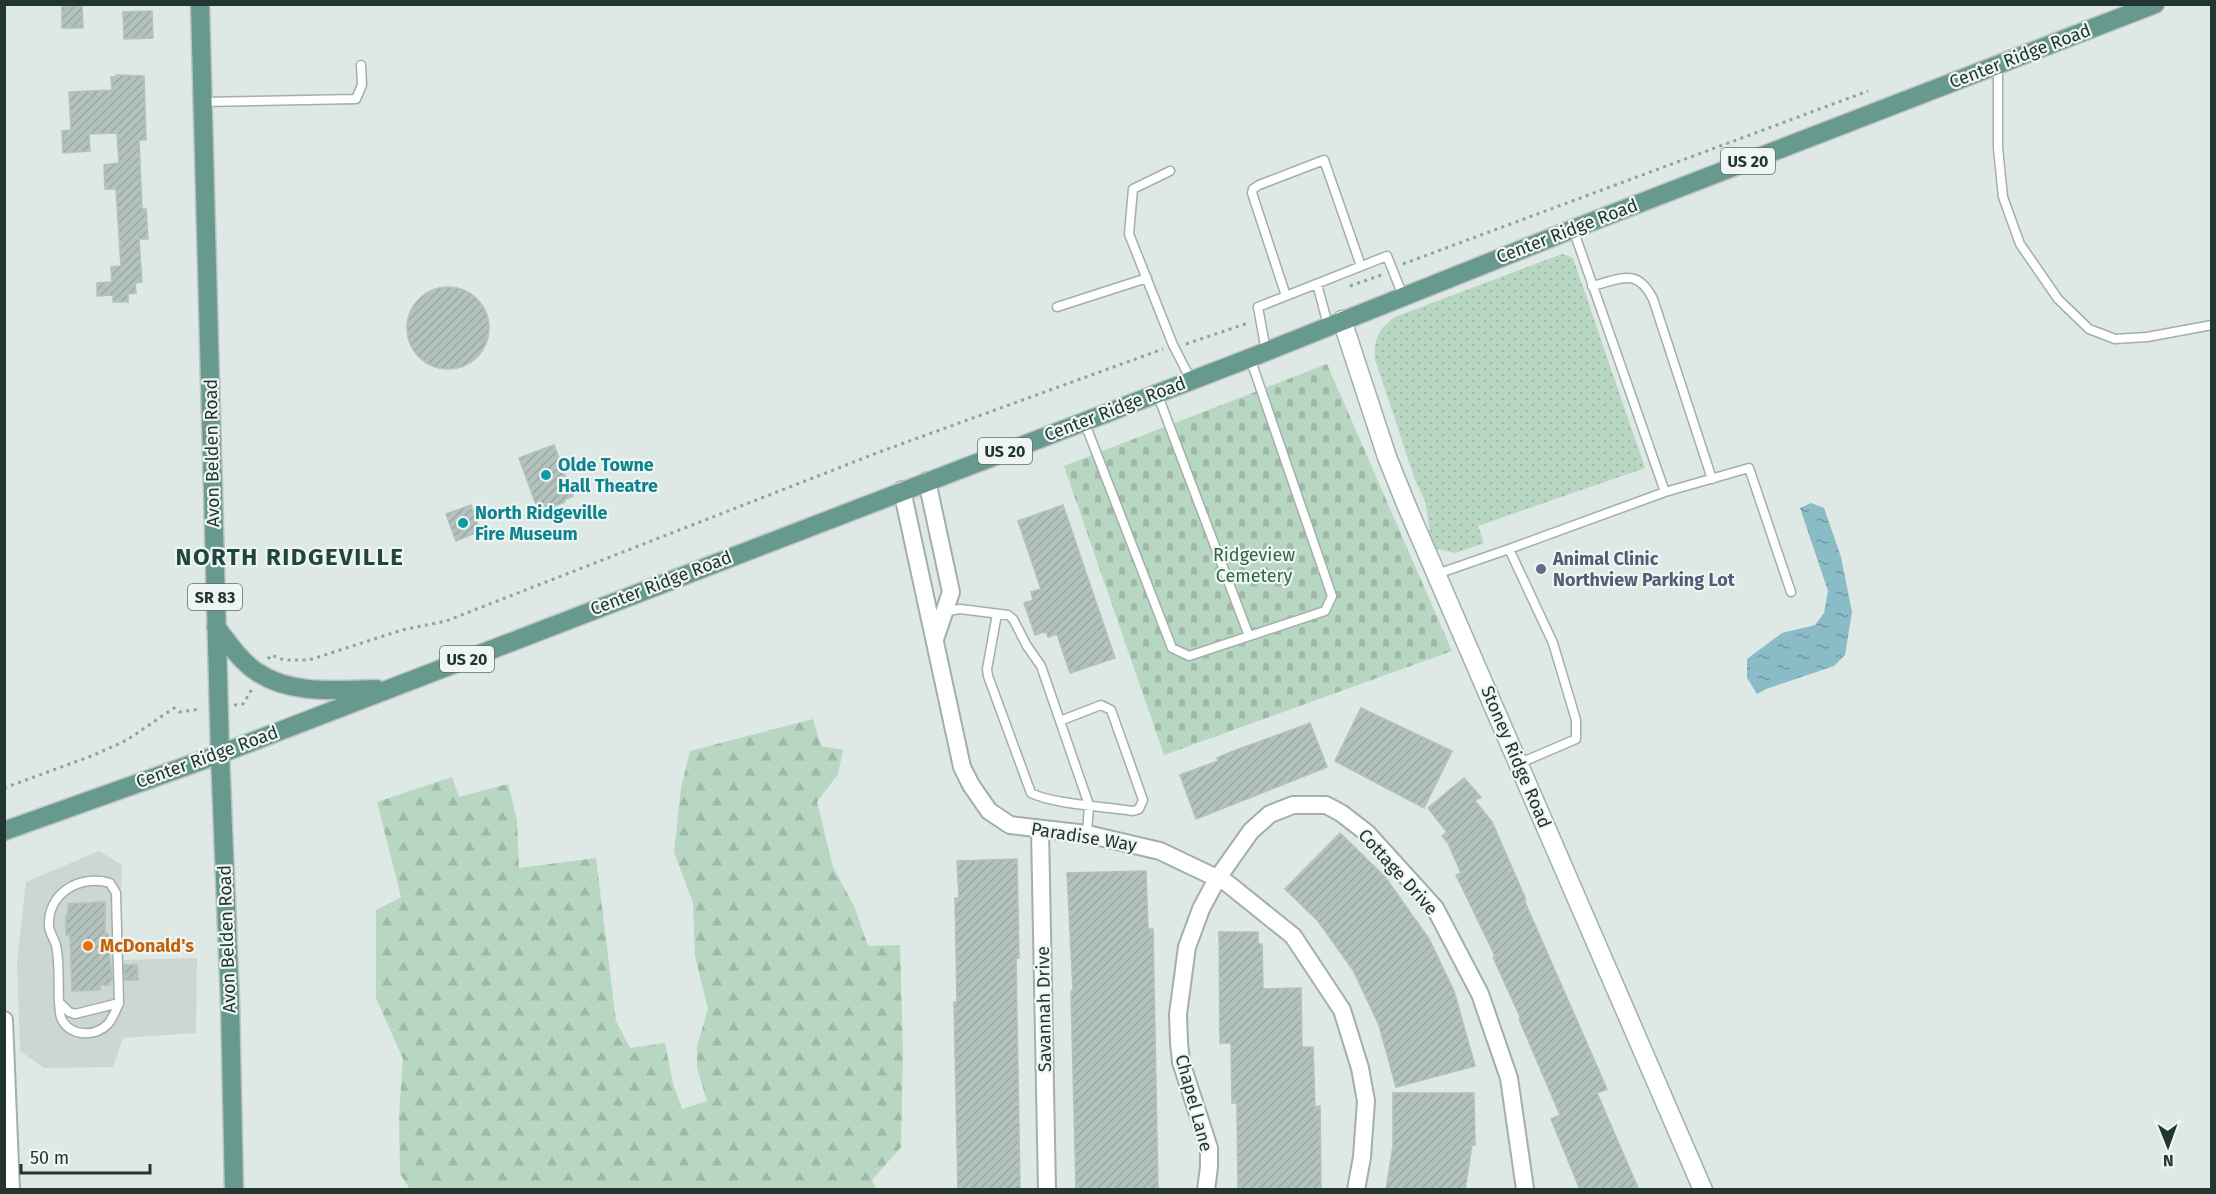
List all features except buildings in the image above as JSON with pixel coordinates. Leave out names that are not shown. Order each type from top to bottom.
[{"type":"main road","name":"Avon Belden Road","points":[[200,4],[216,627],[230,1002],[234,1190]]},
{"type":"main road","name":"Center Ridge Road","points":[[4,831],[220,754],[1258,355],[1335,322],[1572,229],[1998,65],[2119,11],[2155,4]]},
{"type":"main road","points":[[216,627],[240,657],[260,674],[296,687],[326,690],[389,689]]},
{"type":"street","name":"Stoney Ridge Road","points":[[1335,322],[1387,457],[1703,1190]]},
{"type":"street","points":[[927,481],[951,592],[937,614]]},
{"type":"street","name":"Paradise Way","points":[[902,490],[937,614],[935,640],[962,767],[971,785],[988,811],[1010,825],[1087,834],[1160,850],[1227,883],[1293,936],[1342,1010],[1360,1068],[1366,1101],[1362,1156],[1356,1190]]},
{"type":"street","name":"Cottage Drive","points":[[1217,879],[1251,831],[1270,814],[1293,805],[1326,806],[1341,813],[1367,833],[1435,908],[1480,994],[1509,1078],[1526,1189]]},
{"type":"street","name":"Savannah Drive","points":[[1040,829],[1047,1190]]},
{"type":"street","name":"Chapel Lane","points":[[1206,1190],[1209,1148],[1181,1062],[1178,1014],[1187,946],[1201,909],[1217,879]]},
{"type":"street","points":[[4,1020],[11,1190]]},
{"type":"lane","points":[[202,102],[356,99],[362,85],[361,65]]},
{"type":"lane","points":[[1998,65],[1998,148],[2003,197],[2020,244],[2058,299],[2089,329],[2115,339],[2147,337],[2211,325]]},
{"type":"lane","points":[[1286,296],[1252,193],[1253,189],[1259,185],[1324,160],[1361,266]]},
{"type":"lane","points":[[1170,171],[1133,189],[1129,234],[1173,345],[1191,380]]},
{"type":"lane","points":[[1572,229],[1665,492]]},
{"type":"lane","points":[[1084,421],[1172,648],[1189,656],[1325,611],[1332,596],[1258,355],[1260,319],[1258,307],[1388,256],[1403,296]]},
{"type":"lane","points":[[1592,286],[1627,277],[1638,279],[1646,285],[1653,299],[1712,479]]},
{"type":"lane","points":[[1057,308],[1147,278]]},
{"type":"lane","points":[[1317,284],[1320,297],[1335,322]]},
{"type":"lane","points":[[1157,393],[1249,636]]},
{"type":"lane","points":[[1437,574],[1665,492],[1749,468],[1791,592]]},
{"type":"lane","points":[[1509,549],[1553,643],[1576,720],[1576,738],[1518,764]]},
{"type":"lane","points":[[937,614],[960,609],[1008,615],[1013,620],[1037,659],[1060,721],[1089,805],[1087,834]]},
{"type":"lane","points":[[997,614],[987,669],[988,676],[1031,793],[1089,805],[1133,811],[1138,809],[1143,800],[1111,710],[1101,705],[1060,721]]},
{"type":"lane","points":[[96,880],[110,883],[116,893],[119,1003],[112,1018],[102,1029],[92,1033],[73,1031],[61,1018],[56,945],[49,928],[51,914],[58,896],[76,884],[96,880]]},
{"type":"lane","points":[[59,1002],[69,1012],[75,1014],[119,1003]]},
{"type":"path","points":[[1320,297],[1393,271],[1408,261],[1868,91]]},
{"type":"path","points":[[271,655],[284,660],[309,660],[402,630],[446,621],[871,456],[1173,345],[1193,343],[1260,319]]},
{"type":"path","points":[[4,788],[94,755],[127,740],[174,708],[180,712],[243,704],[260,674]]},
{"type":"shaded area","points":[[99,851],[122,865],[118,960],[197,958],[196,1033],[123,1038],[113,1067],[44,1068],[20,1051],[17,961],[26,882]]},
{"type":"green space","points":[[1562,254],[1573,258],[1645,468],[1478,526],[1484,543],[1455,553],[1437,549],[1431,539],[1425,501],[1415,480],[1375,359],[1378,335],[1395,317]]},
{"type":"green space","name":"Ridgeview Cemetery","points":[[1327,364],[1452,651],[1164,755],[1064,466]]},
{"type":"green space","points":[[813,719],[821,746],[843,750],[838,774],[817,802],[833,867],[854,906],[868,946],[900,945],[903,1052],[901,1147],[872,1180],[876,1189],[410,1189],[400,1174],[399,1115],[403,1059],[376,998],[376,910],[401,897],[377,802],[452,777],[459,797],[508,784],[517,820],[519,868],[596,858],[616,1021],[630,1048],[665,1043],[673,1083],[682,1109],[707,1101],[697,1068],[697,1046],[708,1009],[695,956],[693,903],[674,852],[681,788],[690,751]]},
{"type":"water","points":[[1811,503],[1824,508],[1841,557],[1852,612],[1845,655],[1834,666],[1757,694],[1747,678],[1747,659],[1782,633],[1815,625],[1824,613],[1828,591],[1800,508]]},
{"type":"place","name":"Olde Towne Hall Theatre","points":[[546,475]]},
{"type":"place","name":"North Ridgeville Fire Museum","points":[[463,523]]},
{"type":"place","name":"Animal Clinic Northview Parking Lot","points":[[1541,569]]},
{"type":"place","name":"McDonald's","points":[[88,946]]},
{"type":"district","name":"NORTH RIDGEVILLE","points":[[290,557]]}]
